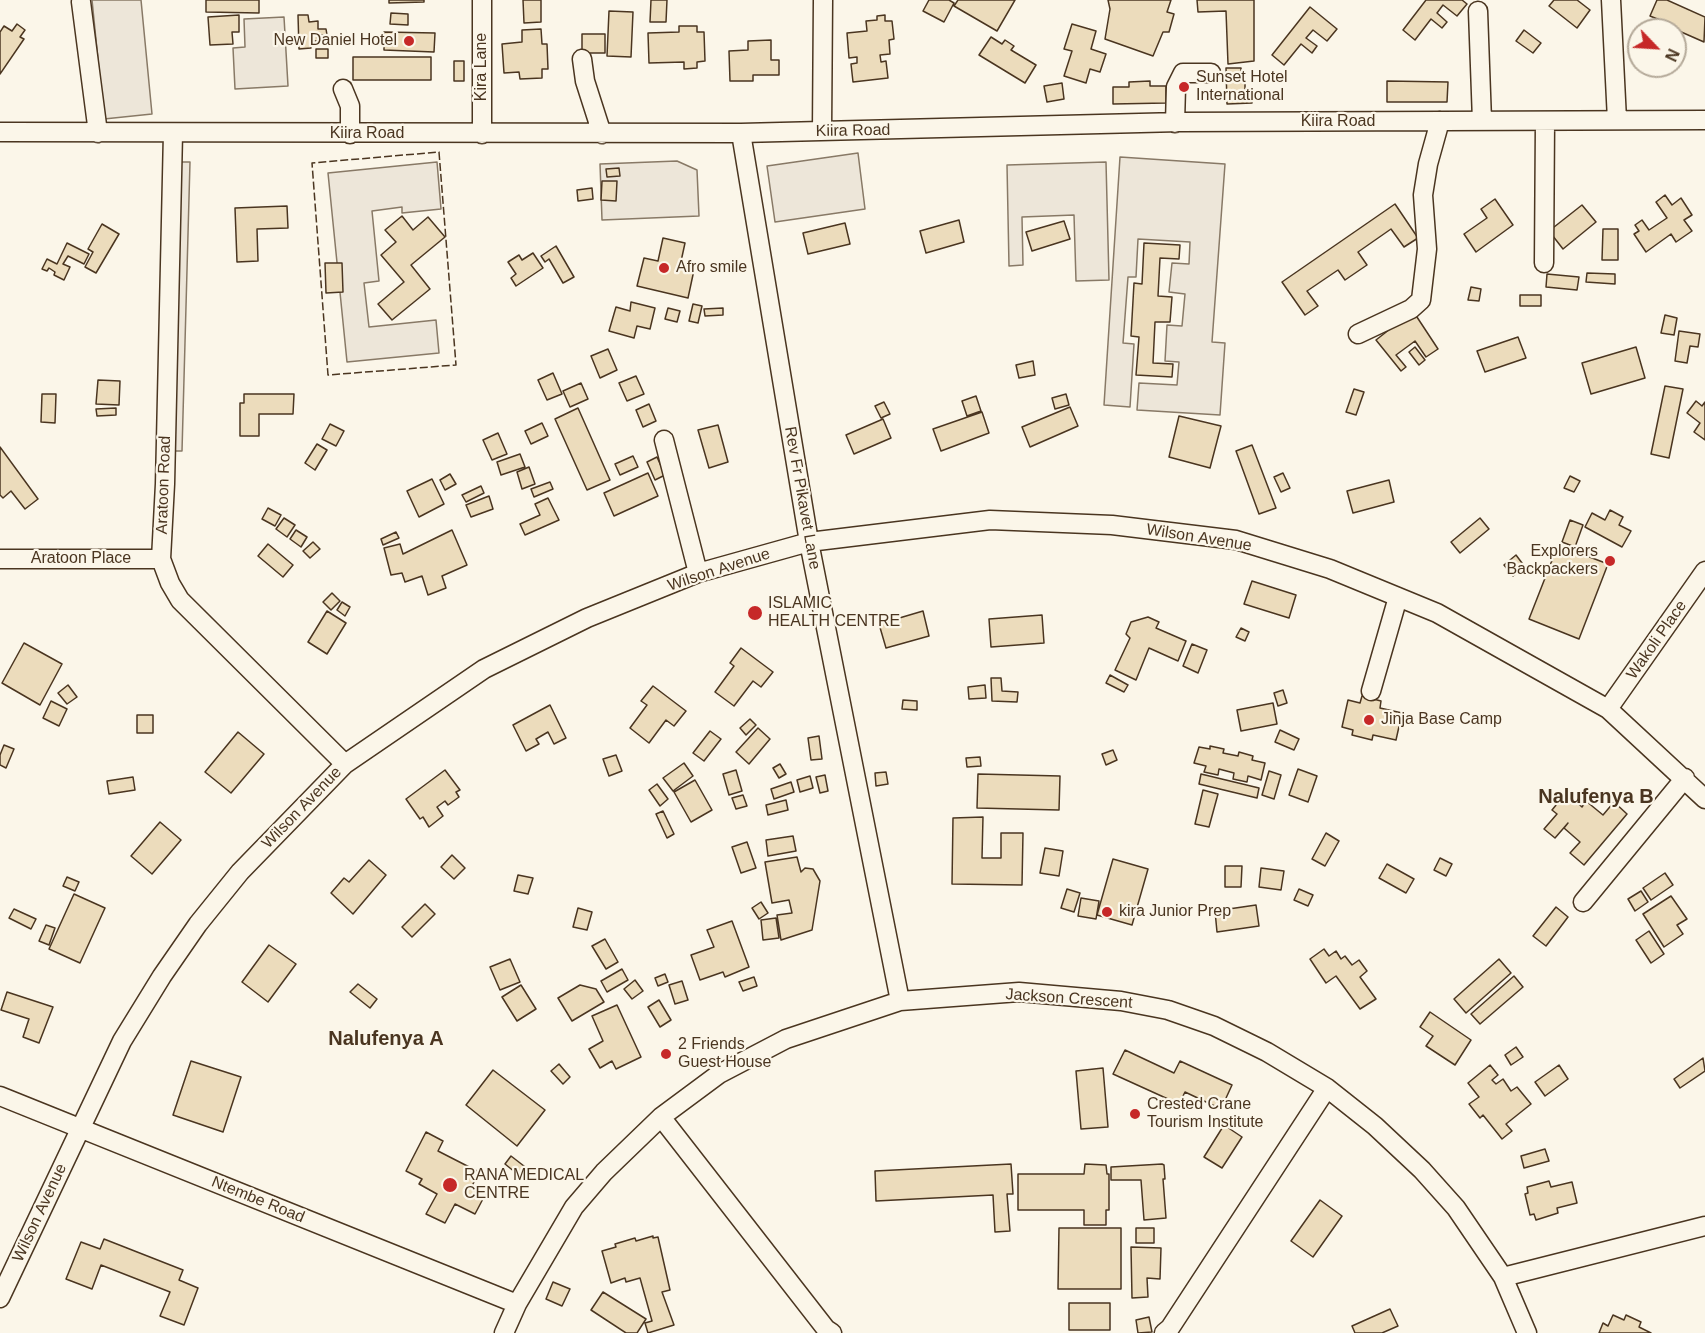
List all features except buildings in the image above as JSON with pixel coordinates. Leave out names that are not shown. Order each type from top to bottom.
[{"type":"street","name":"Kira Lane","points":[[482,0],[482,134]]},
{"type":"street","points":[[822,131],[823,0]]},
{"type":"street","points":[[1611,0],[1617,120]]},
{"type":"street","points":[[81,2],[98,133]]},
{"type":"street","points":[[1478,11],[1482,121]]},
{"type":"street","points":[[582,59],[585,81],[602,134]]},
{"type":"street","points":[[1174,123],[1176,87],[1183,73],[1211,73]]},
{"type":"street","points":[[343,89],[350,106],[350,134]]},
{"type":"street","name":"Kiira Road","points":[[0,132],[602,134],[1174,123],[1705,120]]},
{"type":"street","points":[[1358,334],[1411,309],[1420,300],[1427,249],[1424,195],[1428,164],[1440,121]]},
{"type":"street","points":[[1544,263],[1545,121]]},
{"type":"street","name":"Aratoon Road","points":[[173,133],[165,484],[161,559],[170,583],[180,600],[345,764]]},
{"type":"street","name":"Rev Fr Pikavet Lane","points":[[741,133],[809,542],[900,1001]]},
{"type":"street","points":[[664,440],[698,573]]},
{"type":"street","name":"Wilson Avenue","points":[[0,1298],[122,1041],[162,976],[198,924],[240,873],[345,764],[484,669],[586,618],[698,573],[809,542],[990,520],[1112,525],[1236,540],[1330,569],[1437,613],[1608,709],[1705,799]]},
{"type":"street","name":"Aratoon Place","points":[[0,558],[161,559]]},
{"type":"street","name":"Wakoli Place","points":[[1608,709],[1705,571]]},
{"type":"street","points":[[1371,691],[1398,597]]},
{"type":"street","points":[[1582,903],[1685,778]]},
{"type":"street","name":"Jackson Crescent","points":[[504,1333],[543,1256],[574,1207],[603,1172],[661,1117],[719,1074],[786,1039],[900,1001],[1019,992],[1121,1001],[1168,1010],[1214,1026],[1266,1052],[1327,1088],[1375,1126],[1422,1170],[1456,1208],[1503,1277],[1527,1333]]},
{"type":"street","points":[[1164,1333],[1327,1088]]},
{"type":"street","name":"Ntembe Road","points":[[0,1096],[517,1304]]},
{"type":"street","points":[[661,1117],[826,1329],[832,1333]]},
{"type":"street","points":[[1503,1277],[1705,1226]]},
{"type":"shaded area","points":[[92,0],[141,0],[152,114],[104,119]]},
{"type":"shaded area","points":[[284,17],[288,86],[235,89],[233,48],[245,47],[244,19]]},
{"type":"shaded area","points":[[858,153],[865,209],[775,222],[767,166]]},
{"type":"shaded area","points":[[1120,157],[1225,164],[1212,342],[1225,343],[1220,415],[1137,410],[1139,383],[1177,385],[1179,362],[1165,361],[1167,325],[1182,326],[1185,294],[1169,292],[1172,263],[1189,264],[1190,242],[1138,239],[1136,277],[1128,277],[1123,343],[1134,344],[1130,407],[1104,405]]},
{"type":"shaded area","points":[[677,161],[697,170],[699,216],[602,220],[600,164]]},
{"type":"shaded area","points":[[181,162],[190,162],[182,451],[172,451]]},
{"type":"shaded area","points":[[437,162],[441,209],[402,213],[402,207],[372,211],[379,281],[364,283],[369,327],[436,320],[439,353],[347,362],[328,173]]},
{"type":"shaded area","points":[[1106,162],[1109,280],[1076,281],[1074,215],[1022,217],[1023,265],[1009,266],[1007,165]]},
{"type":"fence","points":[[439,152],[456,365],[328,375],[312,163],[439,152]]},
{"type":"place","name":"New Daniel Hotel","points":[[409,41]]},
{"type":"place","name":"Sunset Hotel International","points":[[1184,87]]},
{"type":"place","name":"Afro smile","points":[[664,268]]},
{"type":"place","name":"Explorers Backpackers","points":[[1610,561]]},
{"type":"place","name":"ISLAMIC HEALTH CENTRE","points":[[755,613]]},
{"type":"place","name":"Jinja Base Camp","points":[[1369,720]]},
{"type":"place","name":"kira Junior Prep","points":[[1107,912]]},
{"type":"place","name":"2 Friends Guest House","points":[[666,1054]]},
{"type":"place","name":"Crested Crane Tourism Institute","points":[[1135,1114]]},
{"type":"place","name":"RANA MEDICAL CENTRE","points":[[450,1185]]},
{"type":"district","name":"Nalufenya B","points":[[1596,797]]},
{"type":"district","name":"Nalufenya A","points":[[386,1039]]}]
